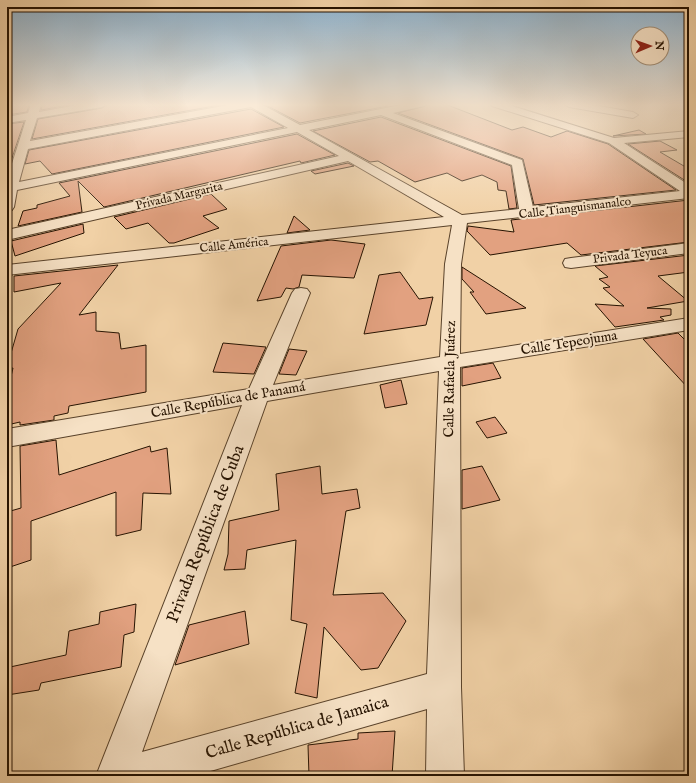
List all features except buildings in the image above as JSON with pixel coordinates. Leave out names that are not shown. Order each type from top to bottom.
[{"type":"street","points":[[7,207],[9,188],[26,141]]},
{"type":"street","points":[[24,146],[54,141]]},
{"type":"street","points":[[9,188],[243,141]]},
{"type":"street","points":[[321,141],[460,220]]},
{"type":"street","points":[[457,141],[518,163],[527,213]]},
{"type":"street","points":[[613,141],[618,141]]},
{"type":"street","points":[[613,141],[689,191]]},
{"type":"street","name":"Privada Margarita","points":[[7,235],[350,157]]},
{"type":"street","name":"Calle Tianguismanalco","points":[[460,220],[689,194]]},
{"type":"street","name":"Calle América","points":[[7,270],[460,220]]},
{"type":"street","name":"Calle Rafaela Juárez","points":[[445,776],[444,687],[450,362],[453,264],[460,220]]},
{"type":"street","name":"Privada Teyuca","points":[[571,263],[689,248]]},
{"type":"street","name":"Privada República de Cuba","points":[[115,776],[258,394],[301,293]]},
{"type":"street","name":"Calle Tepeojuma","points":[[450,362],[689,324]]},
{"type":"street","name":"Calle República de Panamá","points":[[7,438],[450,362]]},
{"type":"street","name":"Calle República de Jamaica","points":[[126,776],[444,687]]}]
